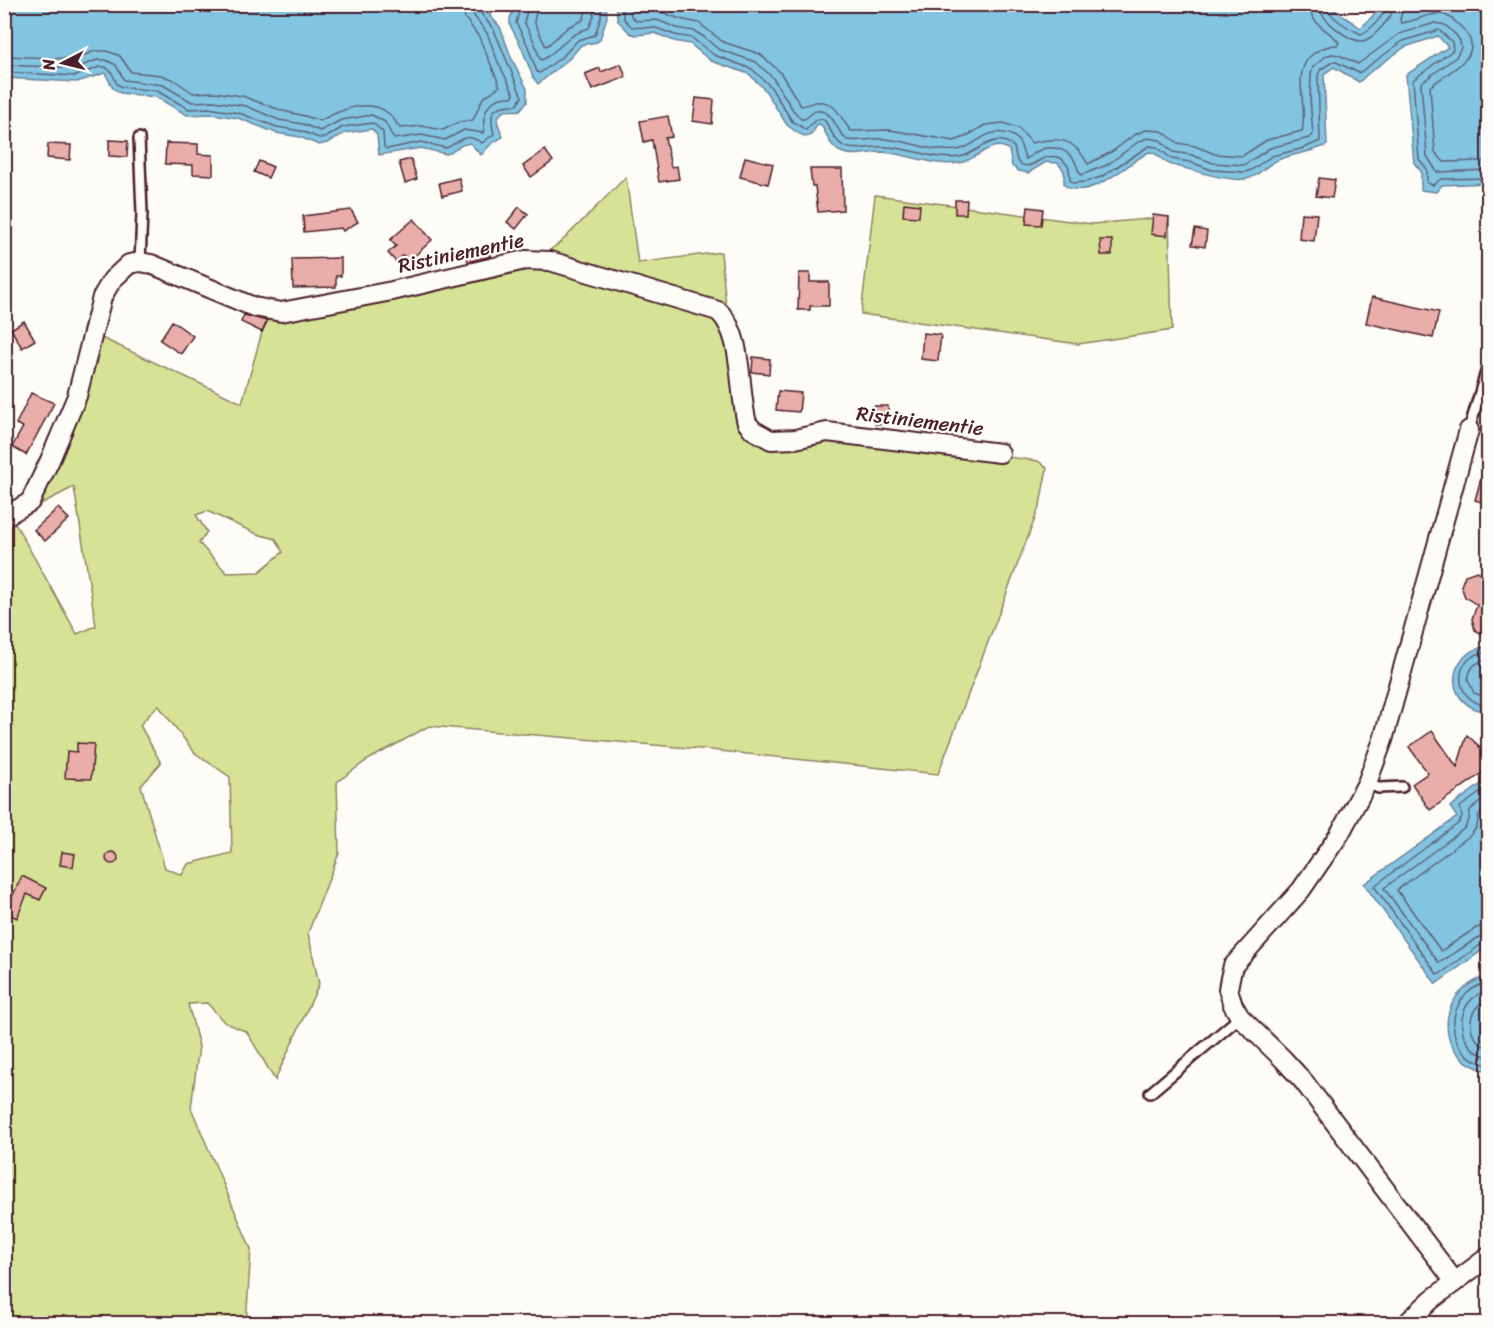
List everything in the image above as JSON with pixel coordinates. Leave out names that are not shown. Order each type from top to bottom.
[{"type":"street","name":"Ristiniementie","points":[[140,262],[151,264],[254,307],[281,312],[375,295],[525,260],[550,261],[718,311],[726,318],[732,333],[747,423],[762,437],[780,441],[827,432],[1000,453]]},
{"type":"street","points":[[4,517],[30,502],[50,460],[78,396],[102,297],[122,269],[129,264],[140,262]]},
{"type":"street","points":[[1455,1282],[1304,1082],[1284,1059],[1240,1017],[1228,989],[1233,966],[1301,890],[1320,865],[1367,783],[1383,740],[1469,430]]},
{"type":"street","points":[[1406,1323],[1488,1257]]},
{"type":"lane","points":[[139,138],[142,213],[140,262]]},
{"type":"lane","points":[[1469,430],[1488,365]]},
{"type":"lane","points":[[1367,783],[1378,788],[1402,787]]},
{"type":"lane","points":[[1150,1093],[1240,1017]]},
{"type":"green space","points":[[626,177],[638,263],[721,252],[726,307],[734,333],[748,417],[771,435],[1000,456],[1038,461],[1047,468],[1040,505],[938,774],[701,749],[429,726],[366,761],[337,782],[339,853],[308,933],[319,984],[275,1080],[247,1032],[224,1022],[207,1003],[188,1004],[199,1046],[191,1108],[251,1249],[246,1324],[5,1323],[5,1284],[13,1278],[4,1262],[4,520],[11,516],[77,634],[96,626],[74,487],[35,507],[97,339],[104,339],[242,403],[262,332],[271,315],[540,257],[561,242]],"holes":[[[207,511],[257,534],[276,539],[283,552],[259,572],[227,573],[199,543],[207,532],[196,515]],[[158,705],[195,753],[230,777],[232,853],[188,864],[182,875],[165,868],[141,786],[161,763],[140,725]]]},
{"type":"green space","points":[[875,195],[1092,224],[1169,217],[1172,330],[1078,344],[861,314]]},
{"type":"water","points":[[1329,4],[1361,28],[1383,5],[1488,5],[1488,183],[1442,185],[1436,192],[1421,190],[1421,171],[1414,163],[1406,75],[1448,47],[1438,36],[1405,47],[1359,82],[1334,67],[1324,74],[1327,145],[1278,160],[1250,178],[1222,178],[1169,164],[1149,152],[1097,185],[1085,189],[1074,189],[1064,185],[1064,171],[1058,163],[1046,162],[1028,173],[1019,171],[1012,166],[1009,150],[997,146],[965,161],[949,164],[891,153],[855,154],[839,151],[828,139],[821,125],[818,124],[811,135],[806,137],[787,125],[765,90],[749,74],[711,61],[690,44],[674,41],[655,33],[636,35],[630,33],[618,21],[615,5]]},
{"type":"water","points":[[4,5],[484,5],[485,10],[500,27],[511,57],[527,89],[527,102],[520,110],[506,111],[501,114],[497,121],[503,137],[492,143],[481,155],[470,143],[446,154],[421,148],[379,155],[377,135],[372,129],[345,133],[319,145],[300,137],[276,133],[238,118],[213,114],[187,115],[156,97],[120,93],[113,88],[105,73],[77,82],[5,78]]},
{"type":"water","points":[[516,5],[606,5],[607,17],[597,42],[581,45],[570,58],[538,84],[510,25],[510,18]]},
{"type":"water","points":[[1488,647],[1487,712],[1473,708],[1463,701],[1457,692],[1455,681],[1456,671],[1461,661],[1470,652]]},
{"type":"water","points":[[1488,779],[1488,946],[1436,984],[1364,884],[1457,817],[1450,807]]},
{"type":"water","points":[[1488,976],[1488,1071],[1470,1064],[1457,1053],[1450,1040],[1447,1025],[1450,1009],[1457,995],[1470,984]]},
{"type":"building","points":[[621,64],[626,77],[592,90],[585,74],[600,68],[601,72]]},
{"type":"building","points":[[696,98],[714,100],[712,124],[693,121]]},
{"type":"building","points":[[668,116],[672,137],[665,138],[671,167],[677,166],[679,179],[659,182],[652,140],[644,142],[640,121]]},
{"type":"building","points":[[109,140],[128,141],[127,157],[109,156]]},
{"type":"building","points":[[166,143],[198,144],[198,154],[213,155],[213,175],[193,174],[193,165],[165,164]]},
{"type":"building","points":[[48,144],[71,145],[70,160],[47,158]]},
{"type":"building","points":[[545,150],[553,161],[531,177],[523,166]]},
{"type":"building","points":[[745,157],[773,164],[768,184],[740,177]]},
{"type":"building","points":[[411,159],[417,179],[405,183],[399,162]]},
{"type":"building","points":[[259,161],[273,167],[268,178],[254,172]]},
{"type":"building","points":[[810,169],[842,169],[843,210],[818,212],[815,186],[812,186]]},
{"type":"building","points":[[459,178],[462,191],[442,196],[439,183]]},
{"type":"building","points":[[1319,178],[1335,180],[1332,198],[1316,196]]},
{"type":"building","points":[[955,200],[967,200],[966,214],[955,214]]},
{"type":"building","points":[[904,203],[920,205],[919,217],[903,216]]},
{"type":"building","points":[[519,207],[528,214],[516,229],[507,222]]},
{"type":"building","points":[[1028,207],[1043,209],[1041,225],[1026,224]]},
{"type":"building","points":[[351,210],[358,222],[343,231],[341,228],[304,232],[303,216]]},
{"type":"building","points":[[1301,213],[1317,214],[1314,241],[1299,239]]},
{"type":"building","points":[[1153,215],[1169,217],[1167,236],[1151,234]]},
{"type":"building","points":[[414,219],[432,240],[409,261],[403,255],[396,262],[388,253],[396,246],[390,240]]},
{"type":"building","points":[[1195,229],[1207,231],[1205,247],[1192,245]]},
{"type":"building","points":[[1100,240],[1112,240],[1112,255],[1101,255]]},
{"type":"building","points":[[478,248],[479,251],[484,249],[491,256],[468,262],[466,251]]},
{"type":"building","points":[[341,258],[341,276],[336,276],[336,287],[293,288],[292,259]]},
{"type":"building","points":[[799,273],[810,273],[810,282],[829,282],[829,306],[810,306],[810,310],[798,310]]},
{"type":"building","points":[[1372,297],[1439,312],[1433,338],[1366,323]]},
{"type":"building","points":[[244,315],[267,321],[262,332],[241,322]]},
{"type":"building","points":[[24,321],[35,340],[22,348],[11,329]]},
{"type":"building","points":[[172,321],[193,336],[181,354],[160,340]]},
{"type":"building","points":[[923,333],[941,335],[938,361],[921,359]]},
{"type":"building","points":[[753,357],[770,359],[769,374],[752,372]]},
{"type":"building","points":[[778,391],[801,393],[799,412],[776,410]]},
{"type":"building","points":[[31,393],[54,403],[26,455],[12,447],[23,427],[16,424]]},
{"type":"building","points":[[874,406],[888,406],[889,423],[875,424]]},
{"type":"building","points":[[1485,464],[1488,464],[1488,504],[1475,500]]},
{"type":"building","points":[[58,508],[69,519],[45,541],[34,530]]},
{"type":"building","points":[[1477,571],[1488,577],[1488,637],[1475,630],[1472,619],[1477,605],[1465,597],[1461,586],[1465,575]]},
{"type":"building","points":[[1432,731],[1457,767],[1467,735],[1478,745],[1488,760],[1488,769],[1430,810],[1412,784],[1428,773],[1409,747]]},
{"type":"building","points":[[77,743],[94,744],[91,779],[65,778],[67,751],[77,752]]},
{"type":"building","points":[[62,852],[75,854],[73,867],[60,865]]},
{"type":"building","points":[[114,852],[118,858],[114,864],[110,864],[106,856]]},
{"type":"building","points":[[22,876],[46,888],[40,900],[27,894],[17,918],[5,912]]}]
